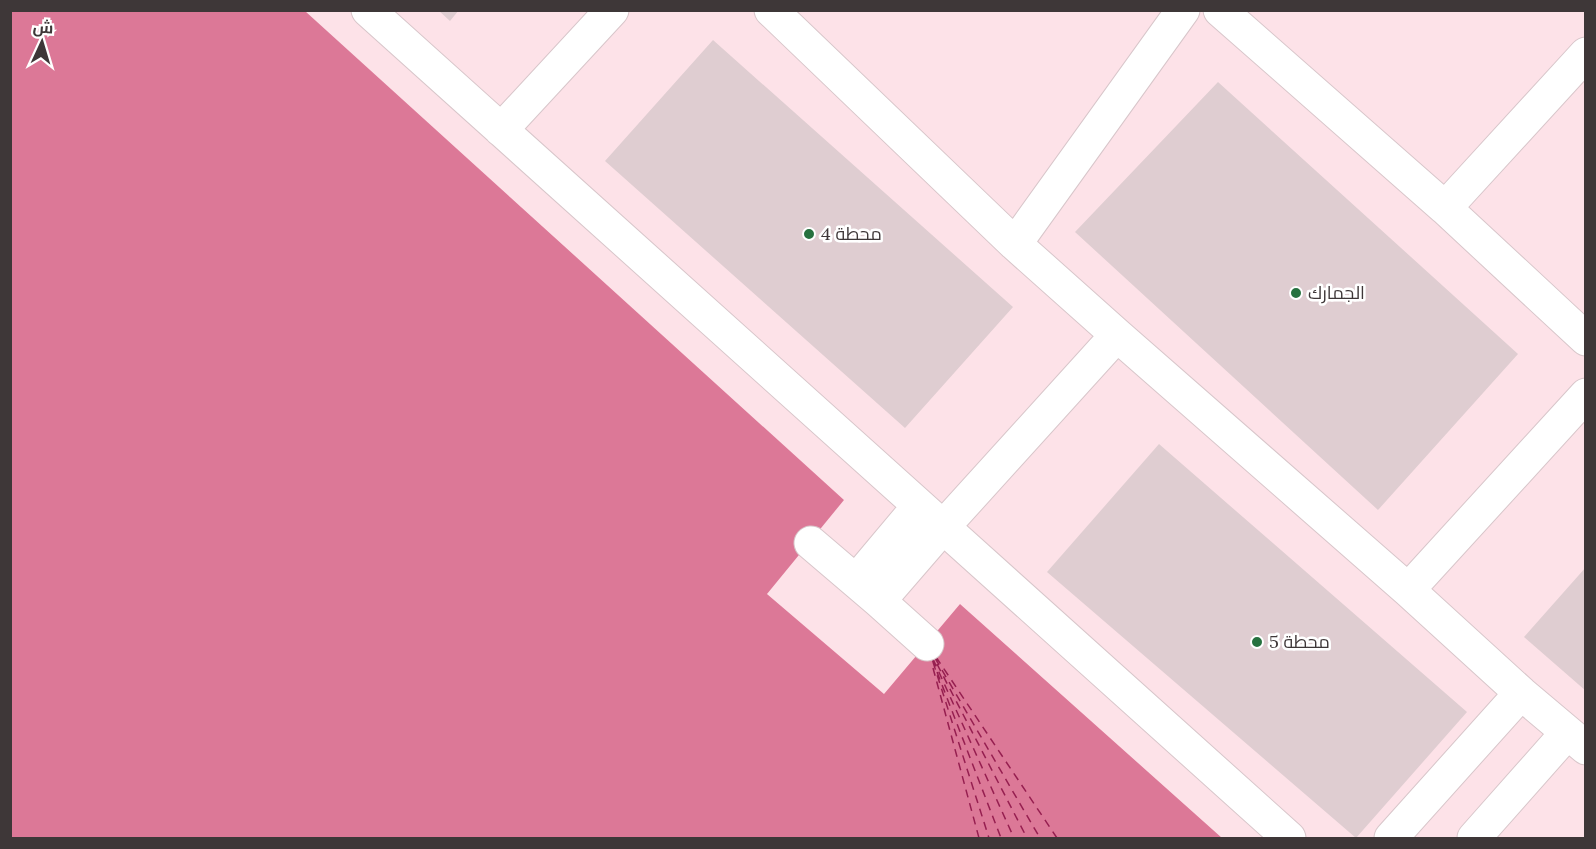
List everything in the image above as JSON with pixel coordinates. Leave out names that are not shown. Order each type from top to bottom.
[{"type":"lane","points":[[368,10],[1289,838]]},
{"type":"lane","points":[[501,130],[612,10]]},
{"type":"lane","points":[[771,10],[1015,244],[1576,740],[1474,838]]},
{"type":"lane","points":[[1015,244],[1183,10]]},
{"type":"lane","points":[[1220,10],[1445,208],[1586,339]]},
{"type":"lane","points":[[1445,208],[1586,54]]},
{"type":"lane","points":[[867,591],[931,517],[1117,335]]},
{"type":"lane","points":[[1408,590],[1586,396]]},
{"type":"lane","points":[[811,543],[927,644]]},
{"type":"lane","points":[[1390,838],[1521,693]]},
{"type":"shaded area","points":[[10,11],[305,11],[844,500],[767,594],[884,694],[960,604],[1222,838],[11,838]]},
{"type":"shaded area","points":[[305,11],[1585,11],[1585,838],[1222,838],[960,604],[884,695],[766,593],[844,500]]},
{"type":"building","points":[[438,10],[459,10],[450,21]]},
{"type":"building","name":"محطة 4","points":[[713,40],[1013,307],[905,428],[605,161]]},
{"type":"building","name":"الجمارك","points":[[1218,82],[1518,354],[1378,510],[1075,232]]},
{"type":"building","name":"محطة 5","points":[[1159,444],[1467,712],[1356,838],[1047,572]]},
{"type":"building","points":[[1586,567],[1586,691],[1524,637]]},
{"type":"ferry route","points":[[936,657],[1057,838]]},
{"type":"ferry route","points":[[935,658],[1040,838]]},
{"type":"ferry route","points":[[932,659],[1001,838]]},
{"type":"ferry route","points":[[933,659],[1014,838]]},
{"type":"ferry route","points":[[933,662],[989,838]]},
{"type":"ferry route","points":[[937,664],[1027,838]]},
{"type":"ferry route","points":[[933,668],[979,838]]},
{"type":"place","name":"محطة 4","points":[[809,234]]},
{"type":"place","name":"الجمارك","points":[[1296,293]]},
{"type":"place","name":"محطة 5","points":[[1257,642]]}]
